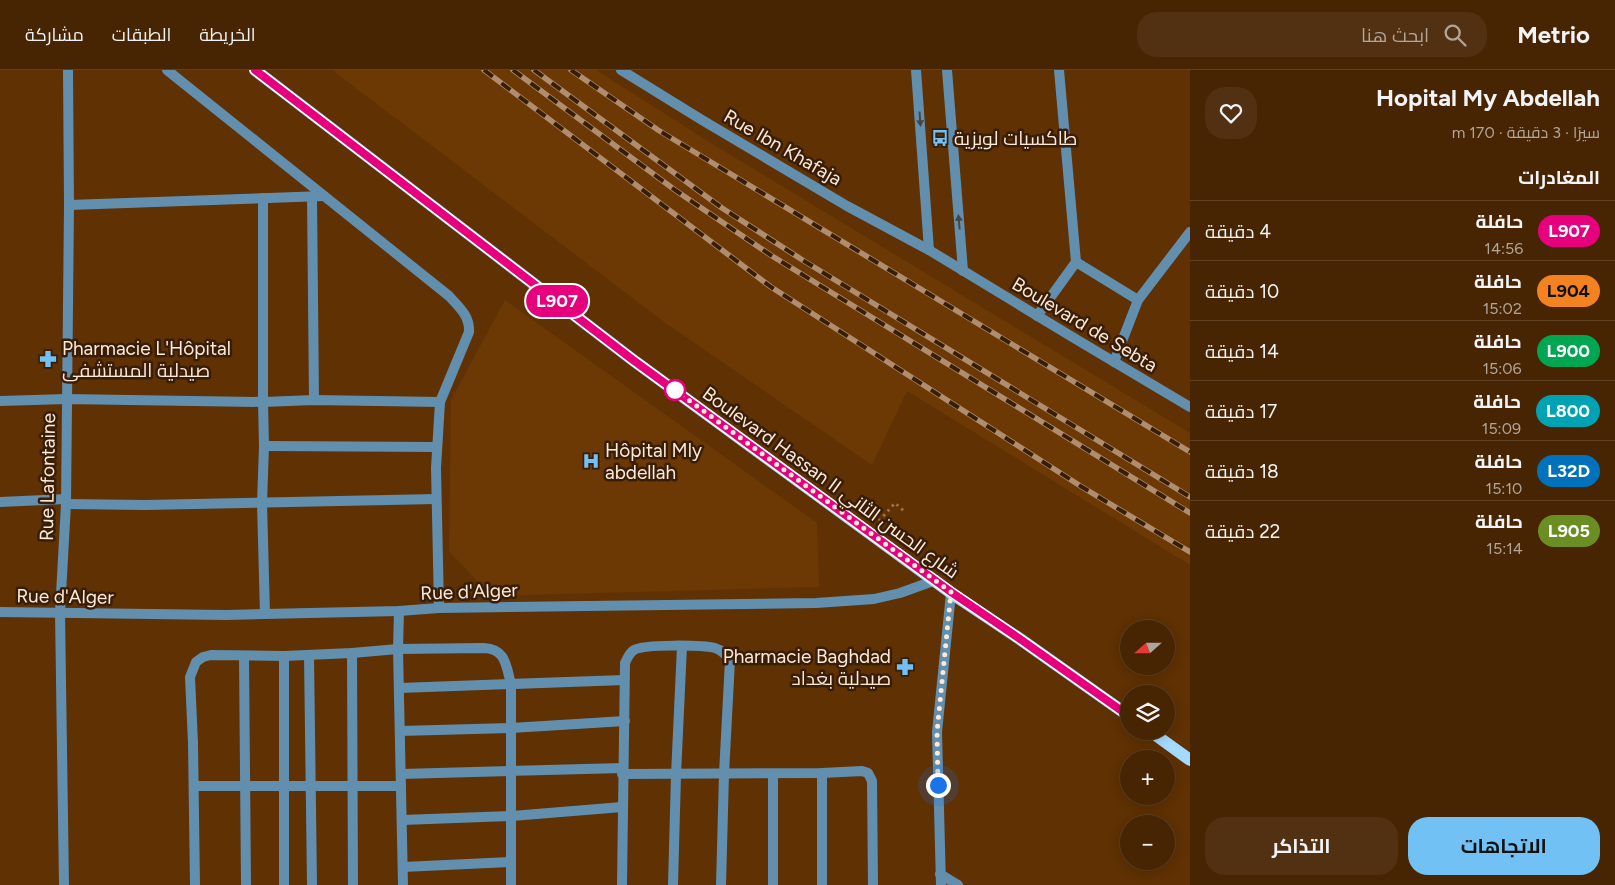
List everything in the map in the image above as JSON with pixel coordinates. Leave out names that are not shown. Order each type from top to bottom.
[{"type":"main road","name":"Boulevard Hassan II شارع الحسن الثاني","points":[[255,70],[633,360],[951,592],[1120,710]]},
{"type":"main road","points":[[1162,740],[1190,760]]},
{"type":"street","name":"Rue Lafontaine","points":[[64,885],[60,612],[66,502],[69,206],[68,70]]},
{"type":"street","points":[[167,70],[449,296],[467,316],[468,332],[440,402],[436,499],[439,608]]},
{"type":"street","name":"Rue Ibn Khafaja","points":[[621,70],[847,206],[929,250]]},
{"type":"street","points":[[916,70],[929,250]]},
{"type":"street","points":[[947,70],[963,271]]},
{"type":"street","points":[[1038,316],[1076,262],[1059,70]]},
{"type":"street","points":[[69,206],[324,196]]},
{"type":"street","points":[[312,197],[314,400]]},
{"type":"street","points":[[263,198],[264,446],[262,503],[265,614]]},
{"type":"street","points":[[1114,362],[1138,300],[1190,232]]},
{"type":"street","name":"Boulevard de Sebta","points":[[929,250],[1190,407]]},
{"type":"street","points":[[1076,262],[1138,300]]},
{"type":"street","points":[[0,401],[66,399],[440,402]]},
{"type":"street","points":[[264,446],[437,447]]},
{"type":"street","points":[[0,502],[262,503],[436,499]]},
{"type":"street","name":"Rue d'Alger","points":[[0,612],[144,615],[265,614],[399,612],[439,608],[816,603],[874,599],[900,593],[936,580]]},
{"type":"street","points":[[941,885],[937,732],[951,592]]},
{"type":"street","points":[[399,612],[398,649],[403,885]]},
{"type":"street","points":[[673,885],[682,646]]},
{"type":"street","points":[[622,885],[622,771],[625,721],[625,663],[630,653],[640,648],[682,646],[714,648],[725,653],[730,660],[721,885]]},
{"type":"street","points":[[195,885],[190,677],[192,668],[198,660],[210,655],[284,656],[398,649],[494,648],[505,660],[511,684],[511,885]]},
{"type":"street","points":[[352,653],[353,885]]},
{"type":"street","points":[[309,655],[312,885]]},
{"type":"street","points":[[244,656],[246,885]]},
{"type":"street","points":[[284,656],[284,885]]},
{"type":"street","points":[[399,688],[624,680]]},
{"type":"street","points":[[400,731],[511,728],[625,721]]},
{"type":"street","points":[[401,774],[622,771],[676,775],[862,771],[872,777],[873,885]]},
{"type":"street","points":[[822,773],[822,885]]},
{"type":"street","points":[[773,885],[774,774]]},
{"type":"street","points":[[194,786],[401,786]]},
{"type":"street","points":[[402,820],[512,816],[622,807]]},
{"type":"street","points":[[403,867],[511,862]]},
{"type":"street","points":[[940,874],[958,885]]},
{"type":"path","points":[[868,532],[895,503],[905,512]]},
{"type":"shaded area","points":[[332,70],[596,70],[719,148],[1190,433],[1190,565],[907,391],[872,465],[664,322]]},
{"type":"shaded area","name":"Hôpital Mly abdellah","points":[[505,300],[817,523],[819,587],[491,596],[449,551],[451,400]]},
{"type":"railway","points":[[484,70],[771,287],[1082,487],[1190,552]]},
{"type":"railway","points":[[513,70],[675,190],[772,256],[1190,513]]},
{"type":"railway","points":[[534,70],[722,208],[804,261],[1190,497]]},
{"type":"railway","points":[[571,70],[658,130],[1190,452]]},
{"type":"bus line","name":"L907","points":[[255,70],[633,360],[951,592],[1120,710]]},
{"type":"place","name":"طاكسيات لويزية","points":[[940,138]]},
{"type":"place","name":"Pharmacie L'Hôpital صيدلية المستشفى","points":[[48,359]]},
{"type":"place","name":"Hôpital Mly abdellah","points":[[591,461]]},
{"type":"place","name":"Pharmacie Baghdad صيدلية بغداد","points":[[905,667]]},
{"type":"route","points":[[675,390],[951,592],[937,732],[938,785]]}]
